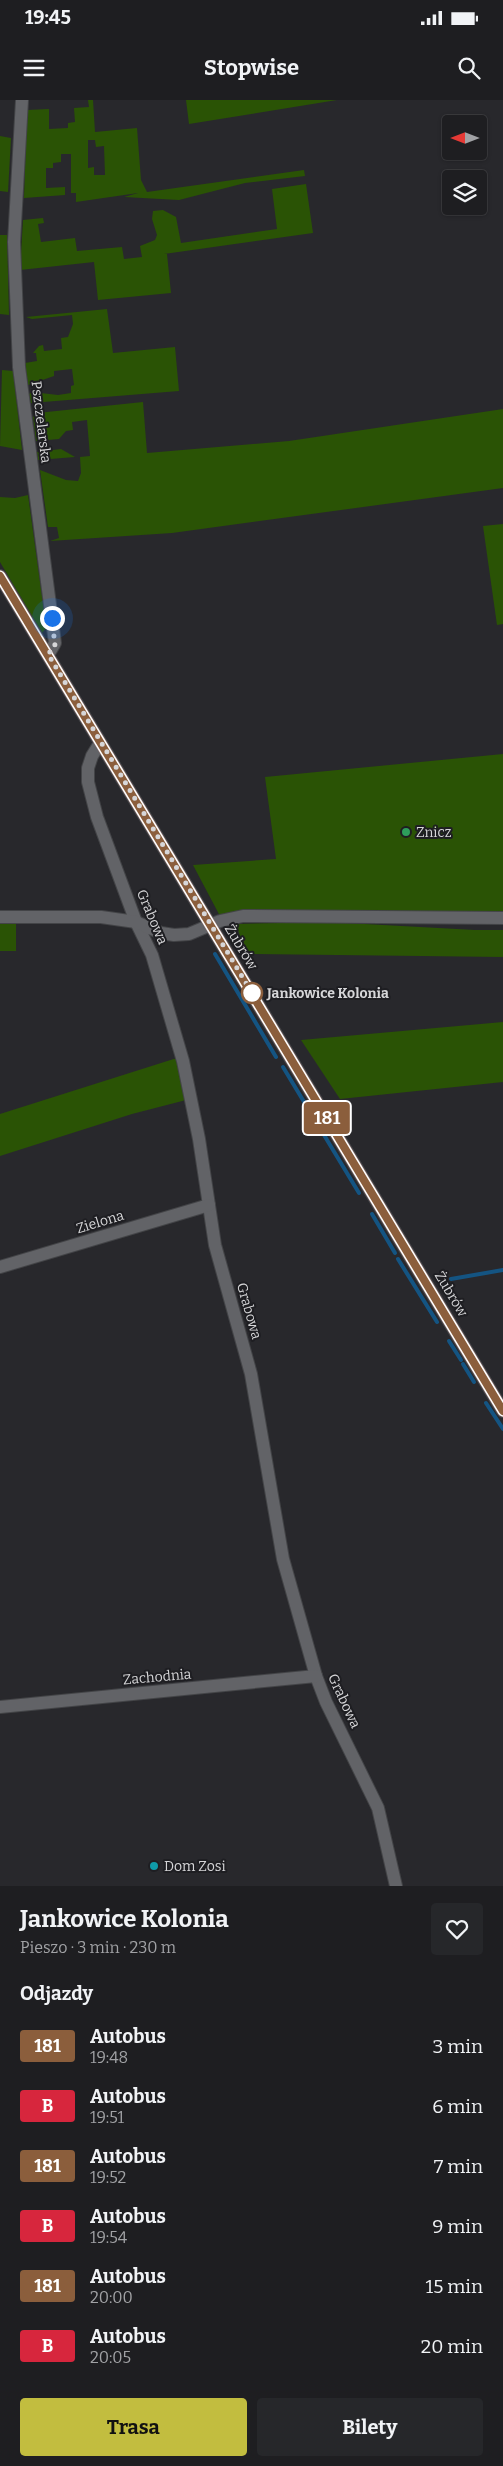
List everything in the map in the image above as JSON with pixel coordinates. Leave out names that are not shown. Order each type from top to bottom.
[{"type":"main road","name":"Żubrów","points":[[0,576],[503,1411]]},
{"type":"street","name":"Pszczelarska","points":[[22,100],[14,242],[19,358],[55,646],[48,654]]},
{"type":"street","name":"Grabowa","points":[[100,743],[90,762],[88,782],[98,817],[136,922],[152,955],[183,1062],[199,1139],[215,1245],[251,1374],[283,1559],[316,1676],[326,1702],[378,1808],[396,1886]]},
{"type":"street","points":[[0,917],[101,917],[136,922],[161,933],[174,935],[189,934],[211,925],[243,916],[503,918]]},
{"type":"street","name":"Zielona","points":[[0,1267],[209,1205]]},
{"type":"street","name":"Zachodnia","points":[[0,1707],[316,1676]]},
{"type":"green space","points":[[88,100],[93,100],[95,132],[137,128],[141,180],[147,192],[304,170],[305,176],[245,183],[179,200],[124,197],[138,193],[76,202],[76,193],[71,193],[71,154],[61,154],[61,162],[53,163],[53,168],[46,168],[46,188],[65,187],[65,195],[24,198],[27,110],[49,109],[49,129],[68,128],[68,123],[75,122],[74,108],[89,107]],"holes":[[[88,140],[95,140],[96,147],[104,146],[105,175],[94,175],[94,167],[88,168]]]},
{"type":"green space","points":[[186,100],[337,100],[189,124]]},
{"type":"green space","points":[[0,136],[11,138],[8,192],[0,191]]},
{"type":"green space","points":[[306,184],[313,233],[164,254],[167,254],[171,293],[98,300],[94,262],[20,270],[23,220],[43,218],[44,223],[38,224],[41,242],[75,238],[77,251],[122,247],[124,259],[142,257],[140,246],[155,240],[157,235],[152,219],[153,211],[163,210],[176,217],[181,243],[277,229],[272,189]]},
{"type":"green space","points":[[0,235],[7,235],[9,315],[0,314]]},
{"type":"green space","points":[[107,309],[113,353],[175,347],[179,391],[31,403],[29,394],[32,392],[58,395],[71,393],[71,386],[74,385],[72,369],[54,371],[54,376],[28,385],[25,363],[37,361],[36,353],[33,353],[39,346],[43,345],[44,351],[62,349],[61,338],[68,337],[73,324],[72,315],[32,319],[26,317]]},
{"type":"green space","points":[[2,370],[13,371],[22,450],[0,446]]},
{"type":"green space","points":[[143,402],[147,453],[289,441],[503,409],[503,488],[172,533],[50,541],[59,538],[57,527],[48,527],[40,470],[66,480],[78,481],[81,473],[80,457],[90,456],[87,420],[72,422],[73,430],[66,431],[59,439],[36,441],[33,417],[37,413]]},
{"type":"green space","points":[[61,449],[75,457],[38,460],[37,452]]},
{"type":"green space","points":[[28,495],[45,618],[48,626],[42,633],[0,562],[0,497],[15,498]]},
{"type":"green space","points":[[503,524],[503,624],[497,625],[483,526]]},
{"type":"green space","points":[[503,754],[503,911],[242,914],[221,918],[193,865],[276,859],[265,777]]},
{"type":"green space","points":[[328,922],[503,930],[503,957],[246,954],[236,924]]},
{"type":"green space","points":[[0,924],[16,924],[16,951],[0,951]]},
{"type":"green space","points":[[503,1022],[503,1082],[340,1099],[301,1040]]},
{"type":"green space","points":[[180,1057],[190,1099],[132,1114],[0,1156],[0,1114]]},
{"type":"waterway","points":[[215,954],[276,1057]]},
{"type":"waterway","points":[[283,1067],[359,1193]]},
{"type":"waterway","points":[[372,1214],[395,1253]]},
{"type":"waterway","points":[[398,1259],[437,1322]]},
{"type":"waterway","points":[[451,1279],[503,1270]]},
{"type":"waterway","points":[[449,1341],[461,1360]]},
{"type":"waterway","points":[[463,1364],[474,1382]]},
{"type":"waterway","points":[[486,1403],[503,1429]]},
{"type":"bus line","name":"181","points":[[0,576],[503,1411]]},
{"type":"place","name":"Znicz","points":[[406,832]]},
{"type":"place","name":"Jankowice Kolonia","points":[[252,993]]},
{"type":"place","name":"Dom Zosi","points":[[154,1866]]},
{"type":"route","points":[[52,618],[55,646],[48,654],[177,872],[252,993]]}]
